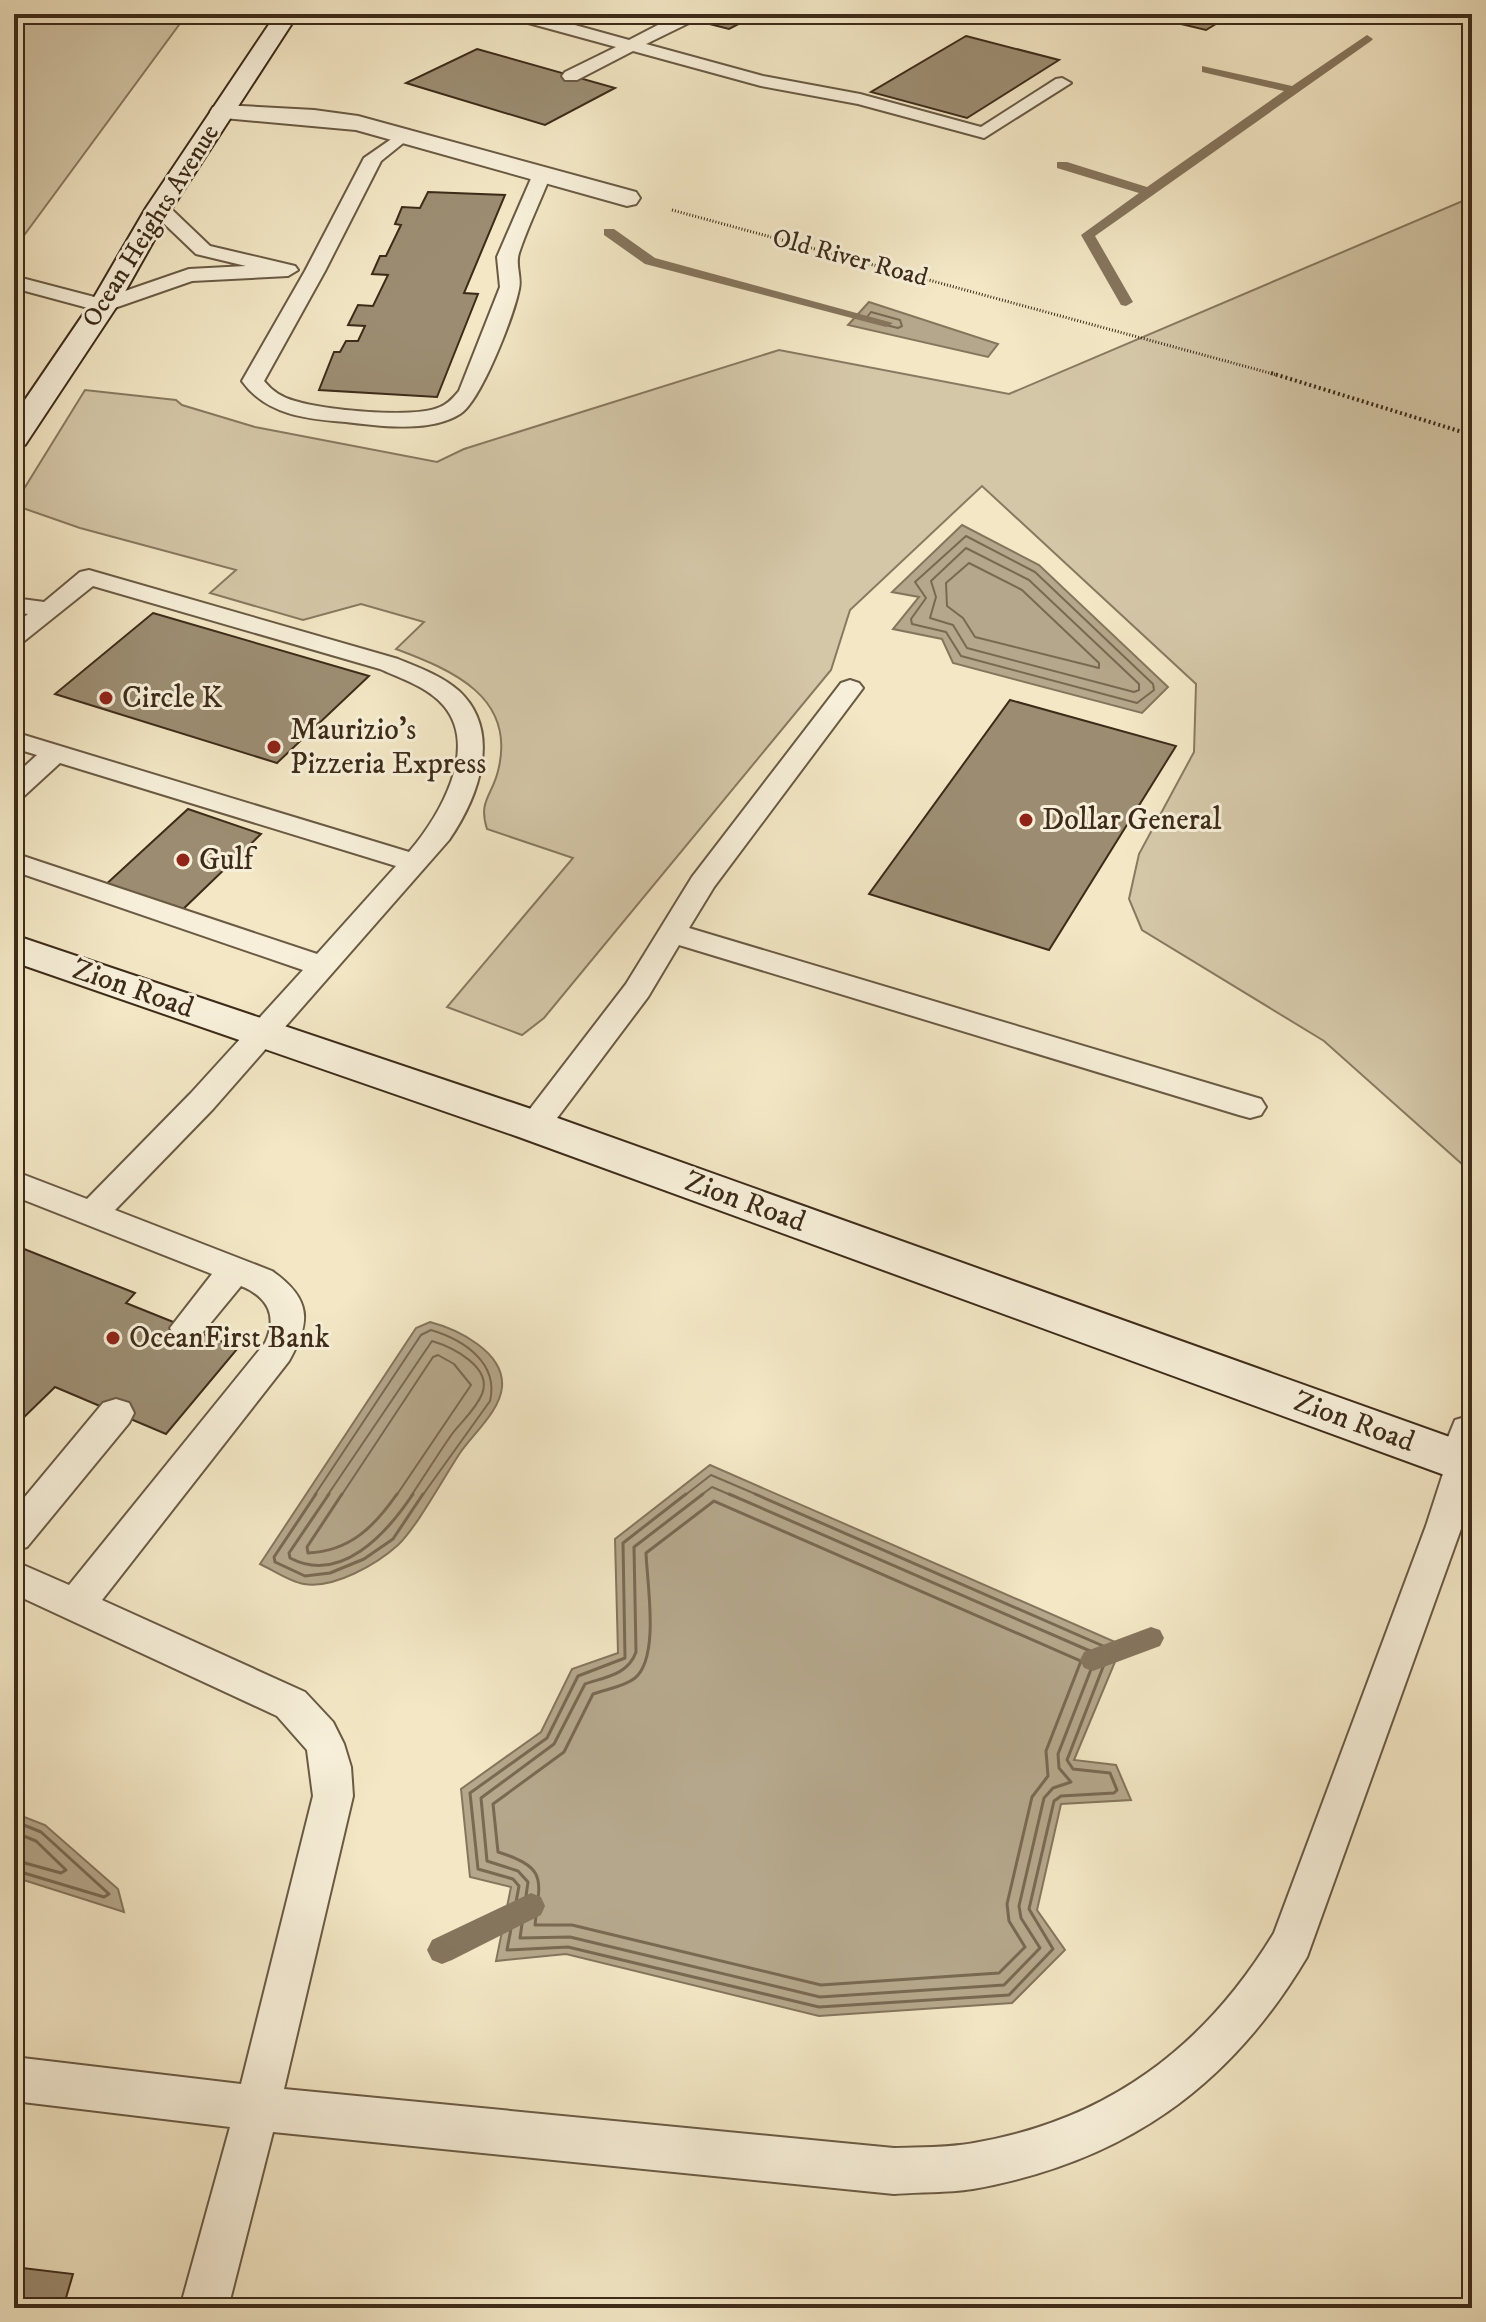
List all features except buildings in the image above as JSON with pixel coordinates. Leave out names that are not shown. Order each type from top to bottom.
[{"type":"street","name":"Ocean Heights Avenue","points":[[14,438],[103,306],[159,208],[287,14]]},
{"type":"street","points":[[222,112],[314,117],[358,123],[627,198]]},
{"type":"street","name":"Zion Road","points":[[14,948],[534,1126],[1469,1454]]},
{"type":"lane","points":[[516,14],[761,81],[860,99],[984,133],[1062,83]]},
{"type":"lane","points":[[571,76],[685,18]]},
{"type":"lane","points":[[403,136],[373,158],[315,271],[253,381],[259,391],[274,400],[321,413],[421,418],[447,413],[462,402],[470,391],[510,287],[507,257],[542,174]]},
{"type":"lane","points":[[159,208],[203,250],[288,270]]},
{"type":"lane","points":[[14,282],[103,306],[189,275],[315,271]]},
{"type":"lane","points":[[14,637],[89,577],[389,664],[436,686],[455,703],[468,726],[473,749],[461,794],[446,826],[202,1101],[92,1214]]},
{"type":"lane","points":[[14,605],[49,610]]},
{"type":"lane","points":[[534,1126],[637,990],[702,883],[850,688]]},
{"type":"lane","points":[[14,740],[415,863]]},
{"type":"lane","points":[[14,790],[56,752]]},
{"type":"lane","points":[[19,868],[323,966]]},
{"type":"lane","points":[[673,933],[1250,1107]]},
{"type":"lane","points":[[14,1183],[270,1286],[289,1311],[290,1330],[285,1340],[76,1604]]},
{"type":"lane","points":[[187,1328],[235,1270]]},
{"type":"lane","points":[[14,1536],[116,1413]]},
{"type":"lane","points":[[14,2079],[257,2108],[894,2171],[973,2166],[1056,2147],[1121,2117],[1158,2095],[1194,2067],[1249,2012],[1273,1979],[1292,1943],[1469,1454]]},
{"type":"lane","points":[[14,1577],[291,1704],[309,1720],[330,1754],[333,1796],[257,2108],[204,2308]]},
{"type":"path","name":"Old River Road","points":[[627,198],[1246,365],[1472,435]]},
{"type":"shaded area","points":[[14,14],[187,14],[14,249]]},
{"type":"shaded area","points":[[1472,197],[1472,1173],[1324,1041],[1142,930],[1129,899],[1139,854],[1194,752],[1196,684],[982,486],[850,610],[831,670],[544,1018],[522,1035],[447,1007],[573,858],[487,829],[485,805],[498,771],[501,745],[498,724],[489,705],[458,677],[396,649],[424,622],[361,604],[303,620],[210,593],[236,570],[80,528],[14,505],[85,390],[176,400],[182,405],[255,427],[437,462],[464,449],[779,350],[1009,394]]},
{"type":"water","points":[[869,302],[998,344],[988,357],[848,325]]},
{"type":"water","points":[[962,525],[1039,565],[1168,687],[1142,713],[953,663],[942,639],[893,629],[919,597],[892,592]]},
{"type":"water","points":[[430,1322],[465,1336],[488,1353],[501,1374],[502,1387],[491,1413],[460,1453],[413,1526],[398,1545],[379,1560],[354,1574],[328,1583],[299,1583],[260,1564],[416,1328]]},
{"type":"water","points":[[710,1465],[1122,1645],[1074,1760],[1116,1765],[1131,1800],[1061,1804],[1037,1910],[1065,1950],[1012,2003],[819,2016],[566,1954],[496,1961],[511,1887],[470,1877],[461,1789],[541,1732],[572,1669],[618,1653],[615,1539]]},
{"type":"water","points":[[14,1813],[45,1825],[118,1889],[124,1912],[14,1877]]},
{"type":"waterway","points":[[1126,302],[1088,235],[1367,39]]},
{"type":"waterway","points":[[1206,69],[1294,90]]},
{"type":"waterway","points":[[1062,165],[1149,192]]},
{"type":"waterway","points":[[609,232],[650,261],[886,323]]},
{"type":"waterway","points":[[1093,1660],[1151,1638]]},
{"type":"waterway","points":[[442,1950],[531,1906]]},
{"type":"place","name":"Circle K","points":[[106,698]]},
{"type":"place","name":"Maurizio’s Pizzeria Express","points":[[274,747]]},
{"type":"place","name":"Dollar General","points":[[1026,820]]},
{"type":"place","name":"Gulf","points":[[183,860]]},
{"type":"place","name":"OceanFirst Bank","points":[[113,1338]]}]
